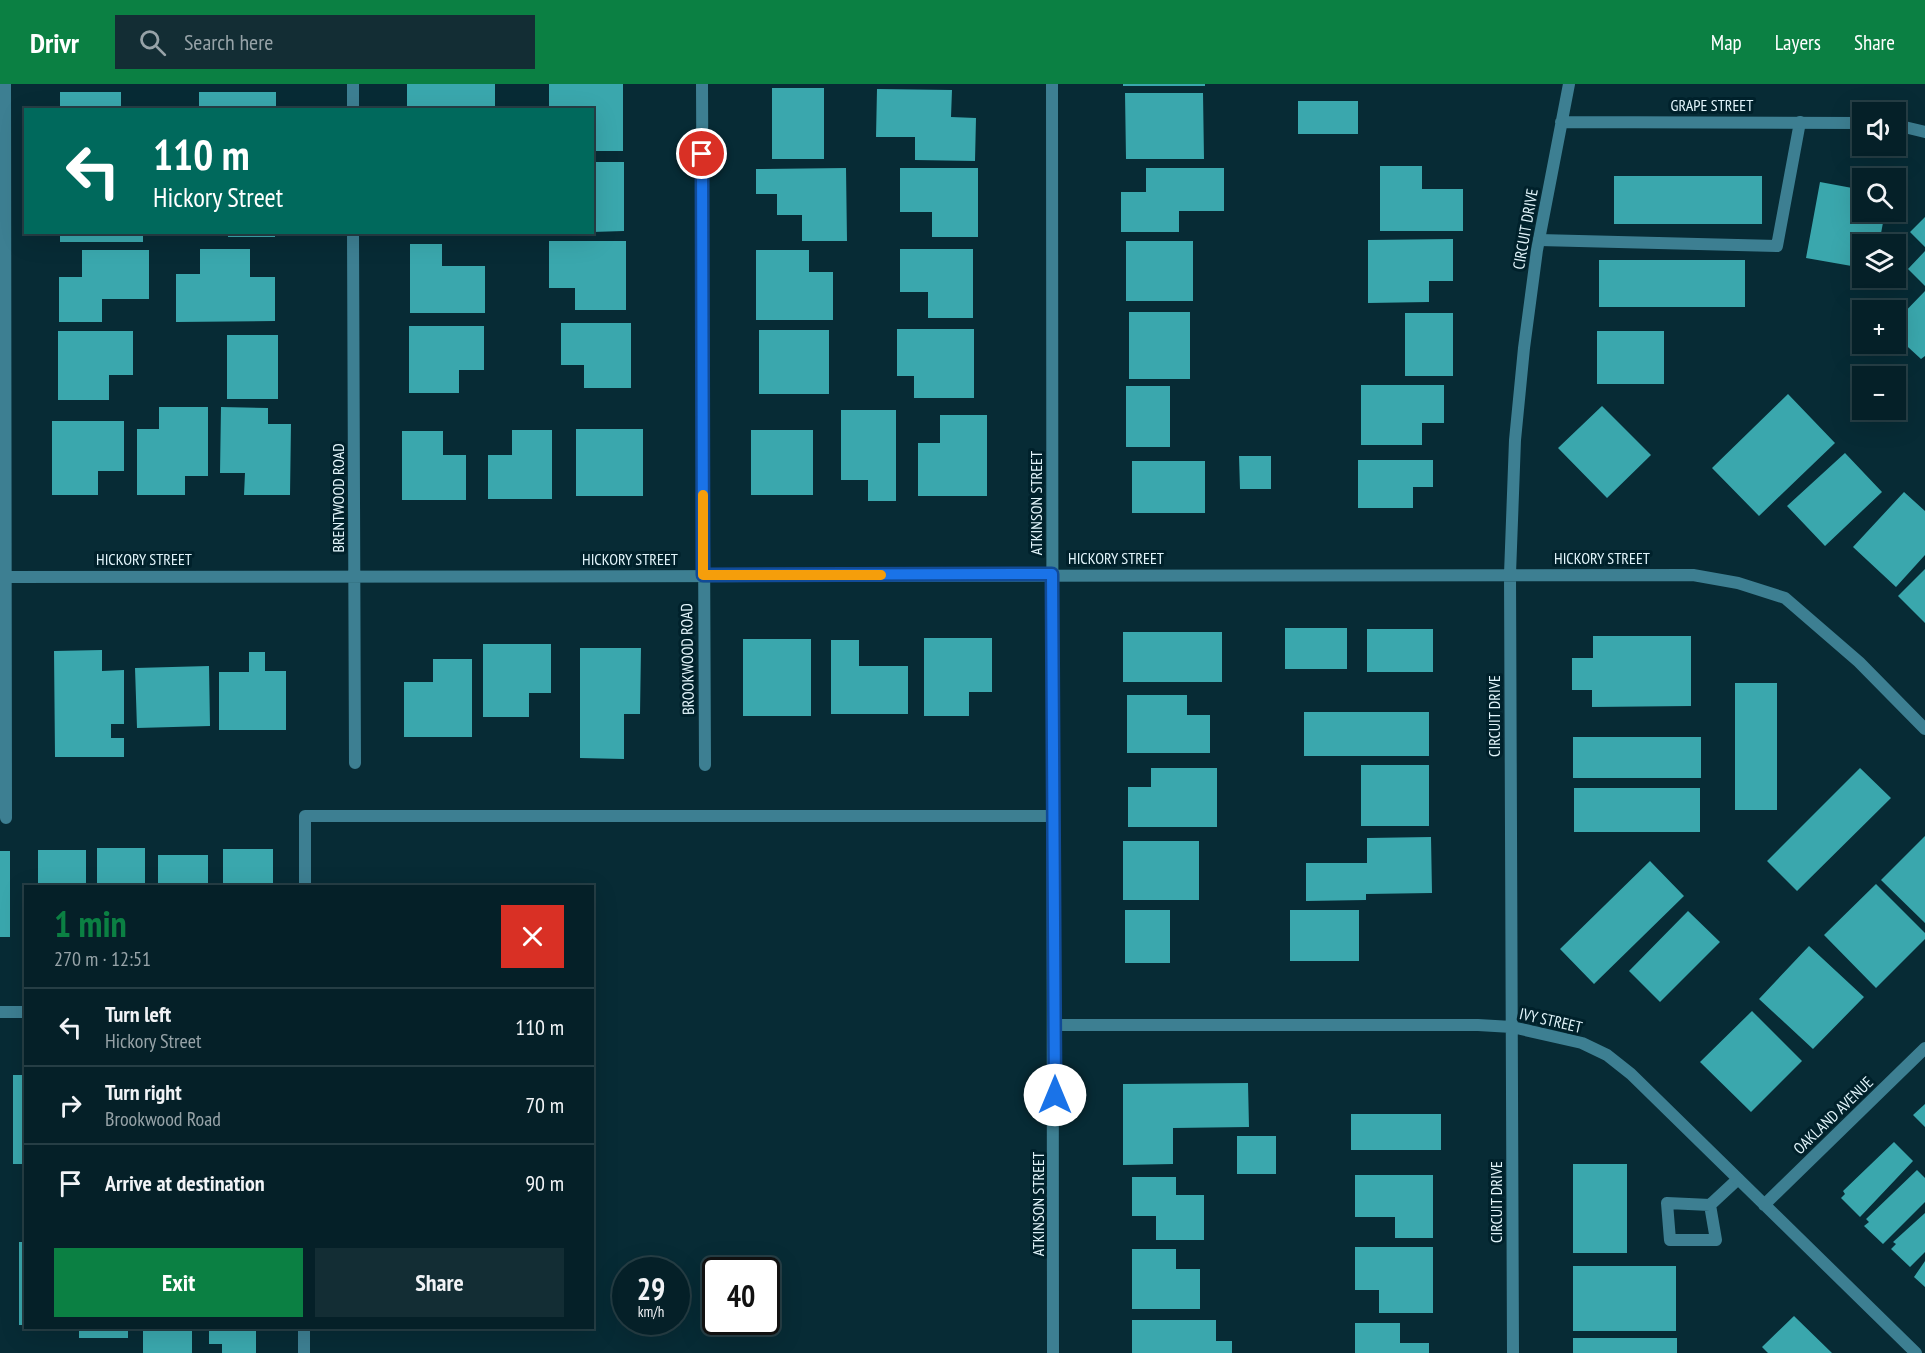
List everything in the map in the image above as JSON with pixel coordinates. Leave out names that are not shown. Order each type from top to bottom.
[{"type":"street","points":[[4,84],[3,577],[6,818]]},
{"type":"street","points":[[353,84],[353,108]]},
{"type":"street","name":"BROOKWOOD ROAD","points":[[702,84],[705,765]]},
{"type":"street","name":"ATKINSON STREET","points":[[1052,84],[1055,1025],[1053,1353]]},
{"type":"street","name":"CIRCUIT DRIVE","points":[[1513,1353],[1510,574],[1517,417],[1524,348],[1539,240],[1569,84]]},
{"type":"street","name":"GRAPE STREET","points":[[1561,122],[1852,123]]},
{"type":"street","points":[[1539,240],[1777,246],[1800,122]]},
{"type":"street","points":[[1906,127],[1925,132]]},
{"type":"street","name":"BRENTWOOD ROAD","points":[[353,234],[355,763]]},
{"type":"street","name":"HICKORY STREET","points":[[3,577],[1693,575],[1738,583],[1785,598],[1859,662],[1925,729]]},
{"type":"street","points":[[305,885],[305,816],[1054,816]]},
{"type":"street","points":[[0,1012],[24,1012]]},
{"type":"street","name":"IVY STREET","points":[[1055,1025],[1478,1025],[1512,1027],[1582,1043],[1607,1055],[1630,1074],[1916,1353]]},
{"type":"street","name":"OAKLAND AVENUE","points":[[1764,1205],[1925,1049]]},
{"type":"street","points":[[1710,1205],[1716,1240],[1670,1240],[1667,1203],[1710,1205],[1738,1179]]},
{"type":"street","points":[[304,1329],[304,1353]]},
{"type":"building","points":[[407,84],[495,84],[495,108],[407,108]]},
{"type":"building","points":[[549,84],[623,84],[623,151],[594,151],[594,108],[549,108]]},
{"type":"building","points":[[1123,84],[1205,84],[1205,86],[1123,86]]},
{"type":"building","points":[[772,88],[824,88],[824,159],[772,159]]},
{"type":"building","points":[[877,89],[952,90],[951,117],[976,118],[975,161],[915,160],[915,137],[876,137]]},
{"type":"building","points":[[60,92],[121,92],[121,108],[60,108]]},
{"type":"building","points":[[199,92],[276,92],[276,108],[199,108]]},
{"type":"building","points":[[1125,93],[1203,93],[1204,159],[1126,159]]},
{"type":"building","points":[[1298,101],[1358,101],[1358,134],[1298,134]]},
{"type":"building","points":[[594,162],[624,162],[624,231],[594,232]]},
{"type":"building","points":[[1380,166],[1422,166],[1422,189],[1463,189],[1463,231],[1380,231]]},
{"type":"building","points":[[846,168],[847,241],[802,241],[802,215],[777,215],[777,194],[756,194],[756,169]]},
{"type":"building","points":[[900,168],[978,168],[978,237],[932,237],[932,212],[900,212]]},
{"type":"building","points":[[1146,168],[1224,168],[1224,211],[1179,211],[1179,232],[1121,232],[1121,192],[1146,192]]},
{"type":"building","points":[[1614,176],[1762,176],[1762,224],[1614,224]]},
{"type":"building","points":[[1820,182],[1852,188],[1852,222],[1883,222],[1881,234],[1852,234],[1852,266],[1806,258]]},
{"type":"building","points":[[1925,217],[1925,247],[1910,232]]},
{"type":"building","points":[[60,234],[143,234],[143,242],[60,242]]},
{"type":"building","points":[[228,234],[275,234],[275,237],[228,237]]},
{"type":"building","points":[[1453,239],[1453,281],[1429,281],[1429,302],[1368,303],[1368,240]]},
{"type":"building","points":[[549,241],[626,241],[626,310],[575,310],[575,288],[549,288]]},
{"type":"building","points":[[1126,241],[1193,241],[1193,301],[1126,301]]},
{"type":"building","points":[[410,244],[442,244],[442,266],[485,266],[485,313],[410,313]]},
{"type":"building","points":[[200,249],[250,249],[250,277],[275,277],[275,321],[176,322],[176,274],[200,274]]},
{"type":"building","points":[[900,249],[973,249],[973,318],[928,318],[928,292],[900,292]]},
{"type":"building","points":[[82,250],[149,250],[149,299],[102,299],[102,322],[59,322],[59,277],[82,277]]},
{"type":"building","points":[[756,250],[809,250],[809,272],[833,272],[833,320],[756,320]]},
{"type":"building","points":[[1925,251],[1925,286],[1908,269]]},
{"type":"building","points":[[1599,260],[1745,260],[1745,307],[1599,307]]},
{"type":"building","points":[[1925,291],[1925,356],[1921,359],[1906,345],[1906,311]]},
{"type":"building","points":[[1129,312],[1190,312],[1190,379],[1129,379]]},
{"type":"building","points":[[1405,313],[1453,313],[1453,376],[1405,376]]},
{"type":"building","points":[[561,323],[631,323],[631,388],[584,388],[584,365],[561,365]]},
{"type":"building","points":[[409,326],[484,326],[484,370],[459,370],[459,393],[409,393]]},
{"type":"building","points":[[897,329],[974,329],[974,398],[914,398],[914,376],[897,376]]},
{"type":"building","points":[[759,330],[829,330],[829,394],[759,394]]},
{"type":"building","points":[[58,331],[133,331],[133,375],[109,375],[109,400],[58,400]]},
{"type":"building","points":[[1597,331],[1664,331],[1664,384],[1597,384]]},
{"type":"building","points":[[227,335],[278,335],[278,399],[227,399]]},
{"type":"building","points":[[1361,385],[1444,385],[1444,423],[1422,423],[1422,445],[1361,445]]},
{"type":"building","points":[[1126,386],[1170,386],[1170,447],[1126,447]]},
{"type":"building","points":[[1788,394],[1835,443],[1759,516],[1712,468]]},
{"type":"building","points":[[1602,406],[1651,455],[1607,498],[1558,448]]},
{"type":"building","points":[[159,407],[208,407],[208,476],[185,476],[185,495],[137,495],[137,429],[159,429]]},
{"type":"building","points":[[221,407],[268,408],[268,424],[291,424],[290,495],[244,495],[245,473],[220,473]]},
{"type":"building","points":[[841,410],[896,410],[896,501],[868,501],[868,480],[841,480]]},
{"type":"building","points":[[940,415],[987,415],[987,496],[918,496],[918,443],[940,443]]},
{"type":"building","points":[[52,421],[124,421],[124,471],[98,471],[98,495],[52,495]]},
{"type":"building","points":[[576,429],[643,429],[643,496],[576,496]]},
{"type":"building","points":[[512,430],[552,430],[552,499],[488,499],[488,455],[512,455]]},
{"type":"building","points":[[751,430],[813,430],[813,495],[751,495]]},
{"type":"building","points":[[402,431],[443,431],[443,455],[466,455],[466,500],[402,500]]},
{"type":"building","points":[[1845,453],[1882,492],[1825,546],[1787,506]]},
{"type":"building","points":[[1239,456],[1271,456],[1271,489],[1240,489]]},
{"type":"building","points":[[1358,460],[1433,460],[1433,487],[1413,487],[1413,508],[1358,508]]},
{"type":"building","points":[[1132,461],[1205,461],[1205,513],[1132,513]]},
{"type":"building","points":[[1904,492],[1925,511],[1925,555],[1896,587],[1853,547]]},
{"type":"building","points":[[1925,569],[1925,623],[1898,596]]},
{"type":"building","points":[[1285,628],[1347,628],[1347,669],[1285,669]]},
{"type":"building","points":[[1367,629],[1433,629],[1433,672],[1367,672]]},
{"type":"building","points":[[1123,632],[1222,632],[1222,682],[1123,682]]},
{"type":"building","points":[[1593,636],[1691,636],[1691,706],[1592,707],[1592,690],[1572,690],[1572,658],[1593,658]]},
{"type":"building","points":[[924,638],[992,638],[992,692],[969,692],[969,716],[924,716]]},
{"type":"building","points":[[743,639],[811,639],[811,716],[743,716]]},
{"type":"building","points":[[831,640],[859,640],[859,666],[908,666],[908,714],[831,714]]},
{"type":"building","points":[[483,644],[551,644],[551,693],[529,693],[529,717],[483,717]]},
{"type":"building","points":[[580,648],[641,648],[640,714],[624,714],[624,759],[580,758]]},
{"type":"building","points":[[102,650],[102,671],[124,670],[124,724],[111,724],[111,738],[124,738],[124,757],[55,757],[54,651]]},
{"type":"building","points":[[249,652],[265,652],[265,671],[286,671],[286,730],[219,730],[219,672],[249,672]]},
{"type":"building","points":[[433,659],[472,659],[472,737],[404,737],[404,682],[433,682]]},
{"type":"building","points":[[209,666],[210,726],[137,728],[135,668]]},
{"type":"building","points":[[1735,683],[1777,683],[1777,810],[1735,810]]},
{"type":"building","points":[[1127,695],[1187,695],[1187,715],[1210,715],[1210,753],[1127,753]]},
{"type":"building","points":[[1304,712],[1429,712],[1429,756],[1304,756]]},
{"type":"building","points":[[1573,737],[1701,737],[1701,778],[1573,778]]},
{"type":"building","points":[[1361,765],[1429,765],[1429,826],[1361,826]]},
{"type":"building","points":[[1151,768],[1217,768],[1217,827],[1128,827],[1128,787],[1151,787]]},
{"type":"building","points":[[1860,768],[1891,798],[1797,891],[1767,861]]},
{"type":"building","points":[[1574,788],[1700,788],[1700,832],[1574,832]]},
{"type":"building","points":[[1925,836],[1925,923],[1881,880]]},
{"type":"building","points":[[1431,837],[1432,893],[1366,894],[1366,900],[1306,901],[1306,863],[1367,863],[1367,838]]},
{"type":"building","points":[[1123,841],[1199,841],[1199,900],[1123,900]]},
{"type":"building","points":[[97,848],[145,848],[145,885],[97,885]]},
{"type":"building","points":[[223,849],[273,849],[273,885],[223,885]]},
{"type":"building","points":[[38,850],[86,850],[86,885],[38,885]]},
{"type":"building","points":[[0,851],[10,851],[10,937],[0,937]]},
{"type":"building","points":[[158,855],[208,855],[208,885],[158,885]]},
{"type":"building","points":[[1650,861],[1684,896],[1594,984],[1560,949]]},
{"type":"building","points":[[1876,884],[1925,933],[1925,939],[1876,988],[1824,935]]},
{"type":"building","points":[[1125,910],[1170,910],[1170,963],[1125,963]]},
{"type":"building","points":[[1290,910],[1359,910],[1359,961],[1290,961]]},
{"type":"building","points":[[1688,911],[1720,942],[1660,1002],[1629,971]]},
{"type":"building","points":[[1809,946],[1864,997],[1813,1049],[1759,999]]},
{"type":"building","points":[[1752,1011],[1802,1061],[1751,1112],[1700,1062]]},
{"type":"building","points":[[13,1075],[24,1075],[24,1164],[13,1164]]},
{"type":"building","points":[[1248,1083],[1249,1127],[1173,1128],[1173,1164],[1123,1165],[1123,1084]]},
{"type":"building","points":[[1925,1104],[1925,1127],[1913,1115]]},
{"type":"building","points":[[1351,1114],[1441,1114],[1441,1150],[1351,1150]]},
{"type":"building","points":[[1237,1136],[1276,1136],[1276,1174],[1237,1174]]},
{"type":"building","points":[[1894,1142],[1913,1161],[1860,1217],[1841,1198],[1845,1194],[1843,1191]]},
{"type":"building","points":[[1573,1164],[1627,1164],[1627,1253],[1573,1253]]},
{"type":"building","points":[[1917,1170],[1925,1178],[1925,1202],[1883,1244],[1864,1226],[1869,1222],[1866,1219]]},
{"type":"building","points":[[1355,1175],[1433,1175],[1433,1238],[1395,1238],[1395,1217],[1355,1217]]},
{"type":"building","points":[[1132,1177],[1176,1177],[1176,1195],[1204,1195],[1204,1240],[1156,1240],[1156,1216],[1132,1216]]},
{"type":"building","points":[[1925,1213],[1925,1252],[1910,1267],[1891,1249],[1896,1244],[1893,1242]]},
{"type":"building","points":[[19,1242],[24,1242],[24,1325],[19,1325]]},
{"type":"building","points":[[1355,1247],[1433,1247],[1433,1313],[1379,1313],[1379,1290],[1355,1290]]},
{"type":"building","points":[[1132,1249],[1176,1249],[1176,1269],[1200,1269],[1200,1309],[1132,1309]]},
{"type":"building","points":[[1925,1261],[1925,1287],[1914,1277]]},
{"type":"building","points":[[1573,1266],[1676,1266],[1676,1331],[1573,1331]]},
{"type":"building","points":[[1794,1316],[1832,1353],[1768,1353],[1762,1347]]},
{"type":"building","points":[[1132,1320],[1216,1320],[1216,1341],[1232,1341],[1232,1353],[1132,1353]]},
{"type":"building","points":[[1355,1323],[1400,1323],[1400,1343],[1429,1343],[1429,1353],[1355,1353]]},
{"type":"building","points":[[79,1329],[128,1329],[128,1338],[79,1338]]},
{"type":"building","points":[[143,1329],[192,1329],[192,1353],[143,1353]]},
{"type":"building","points":[[209,1329],[256,1329],[256,1353],[222,1353],[222,1344],[209,1344]]},
{"type":"building","points":[[1573,1338],[1677,1338],[1677,1353],[1573,1353]]},
{"type":"slow traffic","points":[[703,495],[703,575],[881,575]]},
{"type":"route","points":[[702,154],[703,575],[1052,574],[1055,1095]]}]
